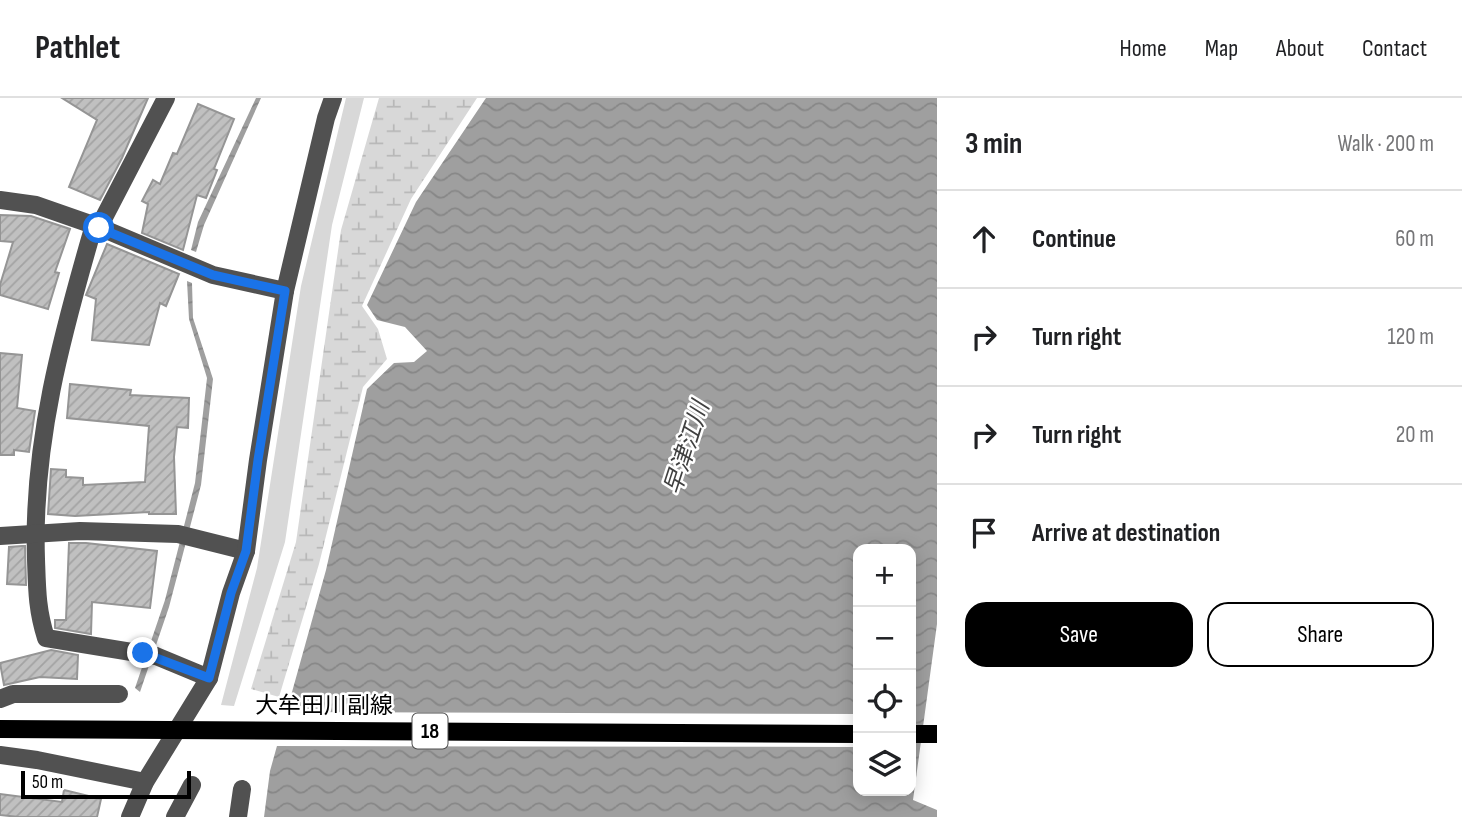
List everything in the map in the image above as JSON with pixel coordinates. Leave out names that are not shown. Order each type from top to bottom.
[{"type":"main road","name":"大牟田川副線","points":[[0,729],[853,733]]},
{"type":"main road","points":[[916,734],[937,734]]},
{"type":"street","points":[[166,98],[97,226],[54,371],[35,503],[38,614],[46,638],[149,655],[209,678]]},
{"type":"street","points":[[130,817],[145,782],[209,678],[231,593],[246,551],[285,291],[333,98]]},
{"type":"street","points":[[0,200],[36,205],[97,226],[213,275],[285,291]]},
{"type":"street","points":[[0,536],[80,531],[185,535],[246,551]]},
{"type":"street","points":[[0,699],[13,694],[119,694]]},
{"type":"street","points":[[0,755],[145,782]]},
{"type":"street","points":[[175,817],[192,785]]},
{"type":"street","points":[[238,817],[242,789]]},
{"type":"green space","points":[[346,98],[364,98],[332,225],[285,542],[234,706],[221,705],[257,568],[301,286]]},
{"type":"green space","points":[[379,98],[477,98],[411,199],[362,306],[378,329],[387,359],[363,387],[319,564],[279,697],[251,689],[296,542],[341,230]]},
{"type":"water","points":[[256,98],[261,98],[204,225],[196,252],[191,250],[198,222]]},
{"type":"water","name":"早津江川","points":[[486,98],[937,98],[937,624],[916,778],[916,544],[853,544],[853,796],[914,796],[913,800],[937,810],[937,817],[264,817],[270,771],[326,570],[367,389],[394,363],[414,362],[427,351],[405,327],[377,320],[367,305],[416,202]]},
{"type":"water","points":[[187,281],[192,283],[193,318],[213,379],[201,485],[169,607],[140,692],[135,688],[165,600],[195,483],[207,378],[189,319]]},
{"type":"pier","points":[[282,712],[853,714],[853,747],[273,746]]},
{"type":"building","points":[[62,98],[148,98],[100,200],[69,187],[97,120]]},
{"type":"building","points":[[198,104],[234,119],[214,169],[217,170],[206,198],[197,195],[183,250],[142,233],[148,204],[142,201],[153,180],[160,184],[173,153],[177,154]]},
{"type":"building","points":[[0,215],[31,216],[70,229],[55,272],[59,273],[48,309],[0,295],[0,285],[13,242],[0,241]]},
{"type":"building","points":[[107,244],[179,274],[166,306],[160,303],[149,345],[92,340],[96,299],[86,295]]},
{"type":"building","points":[[0,353],[22,355],[17,408],[35,411],[29,452],[14,450],[14,455],[0,455]]},
{"type":"building","points":[[70,384],[131,390],[130,395],[189,398],[188,428],[177,427],[174,457],[176,514],[48,514],[51,469],[66,470],[66,477],[83,478],[83,485],[145,482],[149,426],[67,418]]},
{"type":"building","points":[[69,543],[157,551],[150,608],[92,602],[91,634],[55,628],[55,620],[66,620]]},
{"type":"building","points":[[25,546],[26,585],[7,584],[9,547]]},
{"type":"building","points":[[51,650],[78,655],[77,679],[40,677],[4,685],[0,663]]},
{"type":"building","points":[[64,790],[101,799],[97,817],[0,815],[0,794],[62,802]]},
{"type":"route","points":[[99,228],[213,275],[285,291],[246,551],[231,593],[209,678],[143,653]]}]
